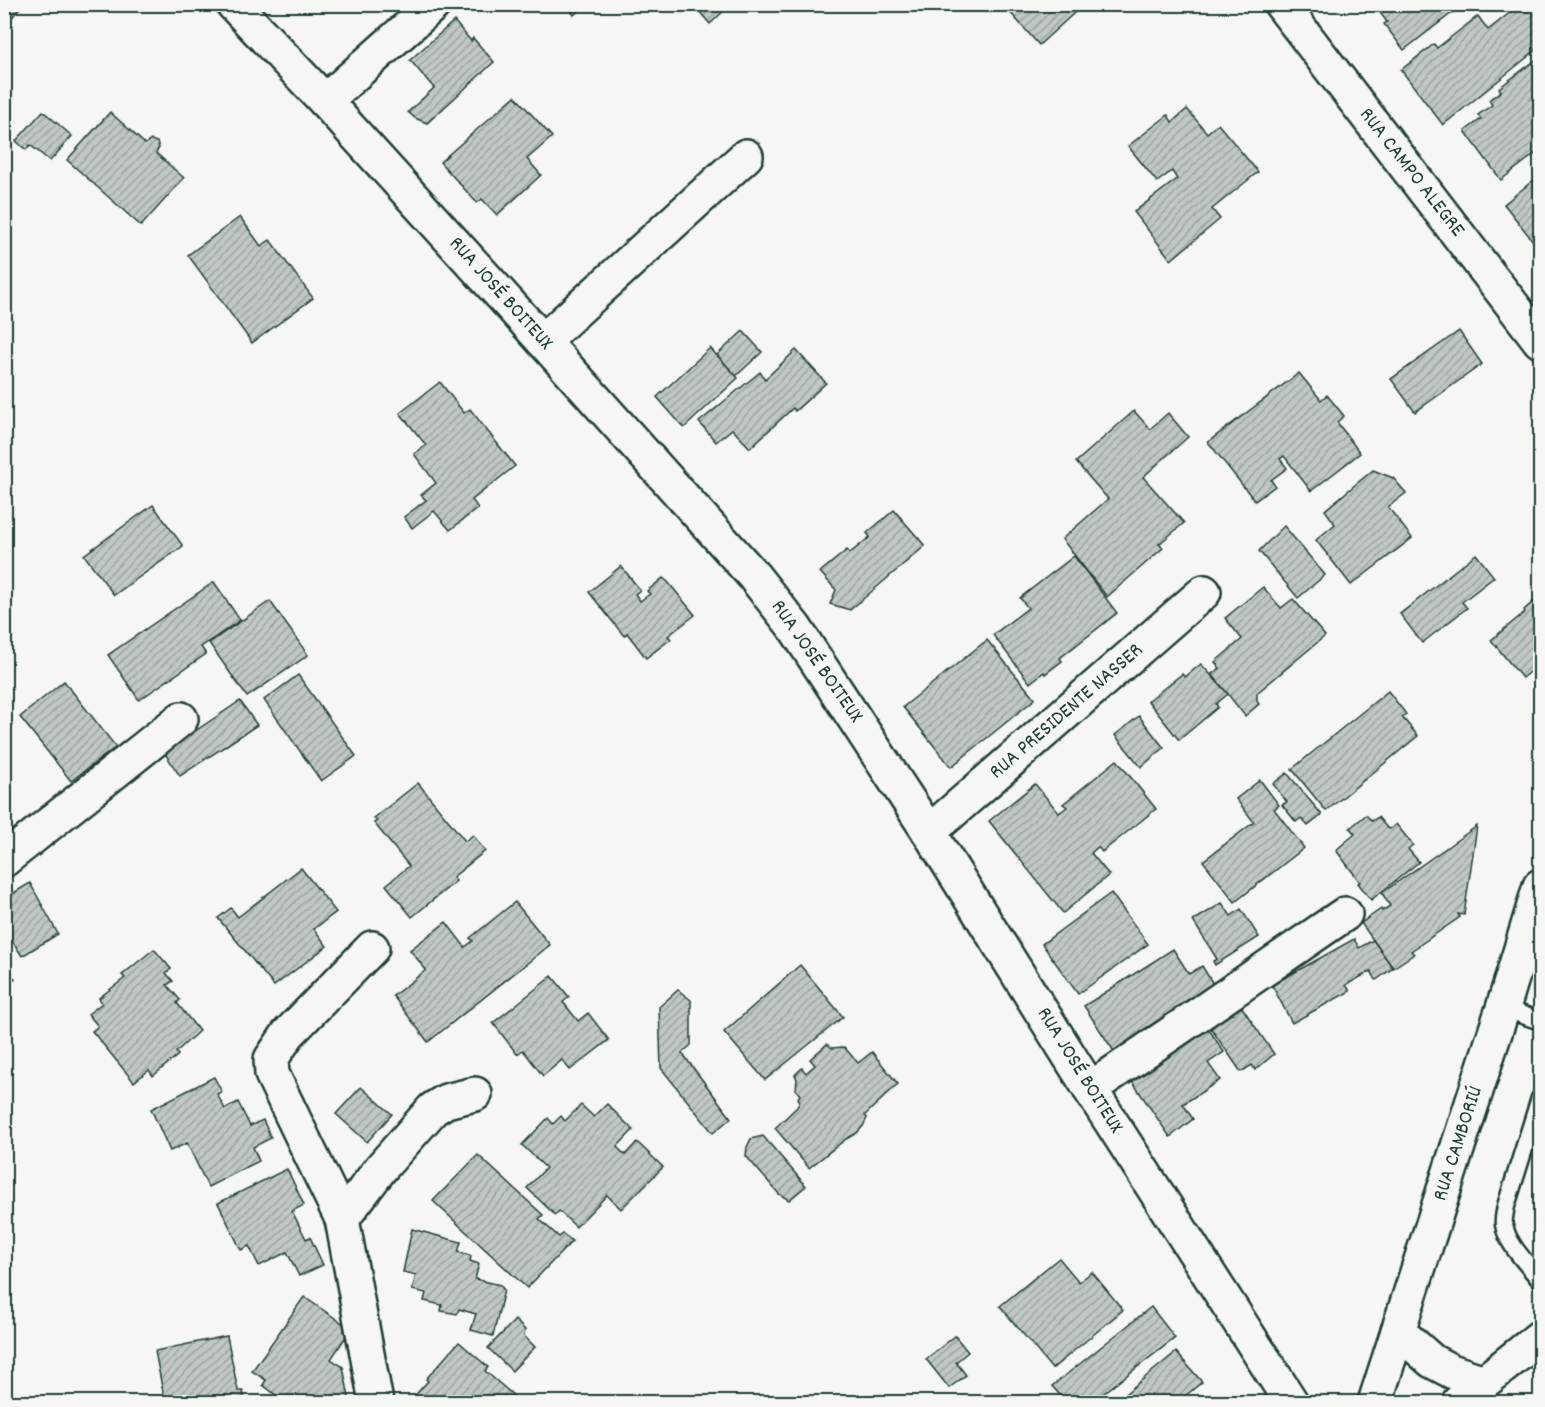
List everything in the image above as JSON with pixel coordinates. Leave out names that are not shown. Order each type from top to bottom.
[{"type":"street","name":"RUA JOSÉ BOITEUX","points":[[233,4],[325,101],[543,341],[753,575],[795,628],[929,832],[1090,1089],[1291,1402]]},
{"type":"street","points":[[325,101],[434,4]]},
{"type":"street","name":"RUA CAMPO ALEGRE","points":[[1281,4],[1540,341]]},
{"type":"street","points":[[543,341],[747,156]]},
{"type":"street","name":"RUA PRESIDENTE NASSER","points":[[929,832],[1204,592]]},
{"type":"street","points":[[4,860],[181,719]]},
{"type":"street","name":"RUA CAMBORIÚ","points":[[1375,1402],[1503,1008],[1540,886]]},
{"type":"street","points":[[1090,1089],[1345,914]]},
{"type":"street","points":[[372,948],[288,1034],[271,1059],[272,1074],[342,1219],[376,1402]]},
{"type":"street","points":[[342,1219],[381,1168],[433,1109],[446,1101],[475,1094]]},
{"type":"street","points":[[1398,1331],[1432,1361],[1451,1371],[1484,1382]]},
{"type":"street","points":[[1459,1402],[1540,1337]]},
{"type":"lane","points":[[1503,1008],[1540,1021]]},
{"type":"lane","points":[[1540,1098],[1506,1206],[1504,1223],[1507,1235],[1540,1280]]},
{"type":"building","points":[[4,4],[23,4],[10,20],[4,16]]},
{"type":"building","points":[[565,4],[586,4],[574,15]]},
{"type":"building","points":[[693,4],[731,4],[710,24]]},
{"type":"building","points":[[1013,4],[1084,4],[1039,45],[1008,10]]},
{"type":"building","points":[[1378,4],[1455,4],[1450,8],[1453,12],[1404,50],[1384,24],[1387,22],[1375,6]]},
{"type":"building","points":[[1521,4],[1540,4],[1540,47],[1443,125],[1401,70],[1434,44],[1437,48],[1478,16],[1488,30]]},
{"type":"building","points":[[454,21],[494,62],[427,123],[408,112],[434,88],[410,60]]},
{"type":"building","points":[[1537,59],[1540,63],[1540,150],[1501,180],[1465,131],[1481,119],[1478,115],[1492,105],[1489,100],[1501,91],[1499,88]]},
{"type":"building","points":[[515,96],[552,137],[527,159],[541,175],[497,215],[482,199],[477,203],[440,162]]},
{"type":"building","points":[[1187,109],[1207,133],[1218,124],[1258,172],[1212,209],[1220,219],[1171,260],[1134,212],[1177,179],[1172,171],[1157,182],[1128,146],[1168,115],[1172,122]]},
{"type":"building","points":[[43,111],[72,136],[50,161],[30,145],[26,150],[16,141]]},
{"type":"building","points":[[110,112],[145,144],[151,140],[157,142],[159,148],[156,153],[184,178],[141,226],[67,160]]},
{"type":"building","points":[[1540,175],[1540,250],[1504,204]]},
{"type":"building","points":[[240,217],[261,246],[270,240],[313,298],[252,343],[188,255]]},
{"type":"building","points":[[743,331],[762,352],[736,376],[717,355]]},
{"type":"building","points":[[1459,331],[1482,364],[1415,412],[1391,379]]},
{"type":"building","points":[[710,348],[738,378],[684,428],[657,397]]},
{"type":"building","points":[[796,350],[826,383],[795,411],[793,408],[750,448],[732,429],[716,442],[699,422],[760,372],[765,379]]},
{"type":"building","points":[[1299,373],[1321,400],[1327,395],[1344,416],[1337,422],[1360,453],[1311,491],[1284,456],[1280,459],[1287,468],[1271,480],[1275,486],[1255,501],[1208,442]]},
{"type":"building","points":[[440,382],[464,413],[470,409],[515,466],[472,500],[478,508],[450,530],[434,511],[412,528],[404,517],[426,500],[421,495],[436,483],[414,454],[426,445],[400,413]]},
{"type":"building","points":[[1134,411],[1150,429],[1168,413],[1188,437],[1143,477],[1184,523],[1159,544],[1163,548],[1107,597],[1062,539],[1108,499],[1076,462]]},
{"type":"building","points":[[1373,470],[1393,478],[1406,493],[1388,507],[1412,538],[1351,585],[1316,540],[1335,524],[1325,510]]},
{"type":"building","points":[[153,505],[183,546],[114,595],[84,555]]},
{"type":"building","points":[[894,510],[925,546],[850,610],[830,604],[836,590],[820,572],[847,550],[850,553],[870,537],[867,533]]},
{"type":"building","points":[[1284,526],[1325,575],[1298,598],[1259,551]]},
{"type":"building","points":[[1476,554],[1494,577],[1462,602],[1467,608],[1422,643],[1400,614]]},
{"type":"building","points":[[1074,556],[1117,613],[1060,658],[1062,661],[1030,683],[993,635],[1028,608],[1020,598]]},
{"type":"building","points":[[621,566],[640,590],[635,594],[640,601],[650,594],[647,591],[663,578],[695,615],[668,636],[671,639],[646,658],[627,633],[624,636],[589,592]]},
{"type":"building","points":[[214,582],[240,620],[201,647],[206,654],[139,700],[108,655]]},
{"type":"building","points":[[1263,587],[1281,608],[1293,599],[1325,636],[1257,693],[1259,704],[1245,716],[1212,674],[1220,668],[1215,662],[1242,639],[1225,618]]},
{"type":"building","points":[[1540,596],[1540,663],[1522,678],[1491,640],[1525,612],[1524,610]]},
{"type":"building","points":[[270,601],[308,655],[247,697],[209,643]]},
{"type":"building","points":[[987,640],[1035,699],[951,767],[903,707]]},
{"type":"building","points":[[1201,664],[1228,694],[1216,704],[1218,707],[1179,740],[1148,701],[1182,674],[1185,677]]},
{"type":"building","points":[[298,675],[356,756],[321,781],[264,700]]},
{"type":"building","points":[[64,681],[116,747],[71,781],[20,717]]},
{"type":"building","points":[[1388,691],[1406,714],[1402,717],[1418,736],[1326,811],[1292,769]]},
{"type":"building","points":[[240,701],[257,725],[180,776],[164,752]]},
{"type":"building","points":[[1139,716],[1164,748],[1141,767],[1115,735]]},
{"type":"building","points":[[1117,760],[1156,809],[1102,852],[1098,847],[1091,853],[1109,875],[1063,913],[989,821],[1035,784],[1059,813],[1067,807],[1063,804]]},
{"type":"building","points":[[1287,773],[1322,815],[1308,826],[1301,818],[1296,822],[1282,805],[1287,802],[1273,784]]},
{"type":"building","points":[[1260,780],[1279,805],[1274,809],[1304,848],[1235,902],[1203,861],[1254,822],[1236,799]]},
{"type":"building","points":[[418,783],[465,841],[473,835],[485,851],[453,877],[456,881],[412,917],[386,885],[409,866],[374,823],[377,821],[374,818]]},
{"type":"building","points":[[1366,815],[1372,821],[1378,817],[1390,829],[1396,824],[1413,845],[1408,849],[1419,862],[1371,900],[1336,850],[1355,834],[1350,828]]},
{"type":"building","points":[[1477,826],[1464,915],[1458,914],[1460,917],[1411,951],[1414,954],[1393,968],[1361,923],[1381,909],[1382,911],[1390,906],[1382,893]]},
{"type":"building","points":[[301,868],[336,912],[314,929],[327,946],[274,986],[218,918],[231,908],[238,917]]},
{"type":"building","points":[[30,883],[58,934],[22,956],[4,928],[4,899]]},
{"type":"building","points":[[1111,893],[1148,944],[1078,994],[1042,944]]},
{"type":"building","points":[[515,902],[550,945],[428,1042],[393,996],[426,970],[410,950],[446,922],[465,947],[473,941],[470,938]]},
{"type":"building","points":[[1222,903],[1231,916],[1241,909],[1259,937],[1215,965],[1213,961],[1217,959],[1193,921]]},
{"type":"building","points":[[1354,939],[1359,948],[1373,940],[1393,968],[1376,980],[1371,971],[1346,985],[1350,991],[1292,1023],[1272,985]]},
{"type":"building","points":[[154,949],[171,969],[166,973],[173,981],[167,985],[180,1000],[177,1003],[199,1031],[176,1052],[178,1055],[153,1076],[149,1070],[134,1082],[92,1031],[98,1026],[88,1014],[102,1003],[99,998],[125,978],[122,975]]},
{"type":"building","points":[[1173,949],[1189,974],[1202,966],[1215,987],[1141,1031],[1144,1035],[1115,1053],[1084,1006]]},
{"type":"building","points":[[800,965],[843,1017],[765,1080],[724,1032]]},
{"type":"building","points":[[4,966],[15,979],[4,988]]},
{"type":"building","points":[[552,976],[569,997],[563,1002],[578,1021],[588,1013],[609,1040],[570,1070],[562,1060],[543,1076],[523,1050],[517,1054],[493,1023]]},
{"type":"building","points":[[678,990],[691,1000],[691,1045],[682,1053],[731,1118],[713,1133],[661,1068],[659,1007]]},
{"type":"building","points":[[1239,1003],[1274,1054],[1255,1070],[1252,1065],[1241,1072],[1208,1024]]},
{"type":"building","points":[[1206,1025],[1224,1052],[1208,1063],[1220,1080],[1183,1104],[1193,1119],[1170,1137],[1129,1077]]},
{"type":"building","points":[[827,1044],[832,1048],[844,1047],[858,1063],[872,1052],[898,1084],[865,1115],[867,1118],[857,1133],[809,1168],[775,1128],[797,1107],[800,1101],[798,1098],[800,1095],[796,1090],[795,1075],[802,1068],[806,1073],[815,1065],[810,1059]]},
{"type":"building","points":[[214,1077],[222,1092],[217,1094],[225,1109],[238,1102],[250,1126],[263,1120],[271,1138],[253,1147],[259,1161],[208,1187],[187,1143],[170,1151],[151,1109]]},
{"type":"building","points":[[361,1087],[392,1114],[367,1142],[336,1114]]},
{"type":"building","points":[[607,1104],[633,1130],[617,1147],[625,1155],[637,1142],[663,1167],[621,1209],[607,1195],[576,1227],[559,1211],[555,1215],[527,1188],[546,1168],[522,1145],[548,1118],[553,1124],[561,1116],[565,1121],[581,1105],[594,1117]]},
{"type":"building","points":[[763,1136],[806,1186],[789,1200],[779,1194],[746,1156],[751,1139]]},
{"type":"building","points":[[478,1155],[543,1215],[539,1219],[559,1237],[563,1234],[572,1241],[527,1288],[433,1201]]},
{"type":"building","points":[[287,1169],[304,1205],[292,1211],[306,1239],[310,1237],[323,1265],[299,1276],[287,1252],[259,1266],[249,1246],[241,1250],[218,1203]]},
{"type":"building","points":[[412,1229],[461,1242],[458,1252],[471,1256],[470,1261],[479,1264],[475,1279],[500,1285],[504,1290],[493,1336],[471,1330],[476,1314],[459,1309],[457,1314],[441,1311],[442,1305],[424,1301],[426,1293],[412,1290],[416,1275],[403,1272]]},
{"type":"building","points":[[1059,1258],[1079,1282],[1092,1272],[1123,1310],[1052,1369],[1000,1306]]},
{"type":"building","points":[[304,1297],[351,1329],[331,1359],[343,1367],[349,1397],[345,1402],[285,1402],[263,1385],[266,1380],[252,1371]]},
{"type":"building","points":[[1151,1307],[1175,1338],[1092,1402],[1066,1402],[1052,1386]]},
{"type":"building","points":[[515,1320],[525,1330],[524,1336],[535,1347],[512,1371],[488,1348]]},
{"type":"building","points":[[227,1336],[238,1391],[243,1391],[245,1402],[165,1402],[155,1351]]},
{"type":"building","points":[[955,1336],[968,1352],[956,1362],[966,1375],[949,1388],[926,1359]]},
{"type":"building","points":[[459,1342],[488,1367],[485,1371],[513,1395],[510,1398],[515,1402],[410,1401]]},
{"type":"building","points":[[1176,1352],[1202,1382],[1178,1402],[1123,1402],[1120,1398]]}]
